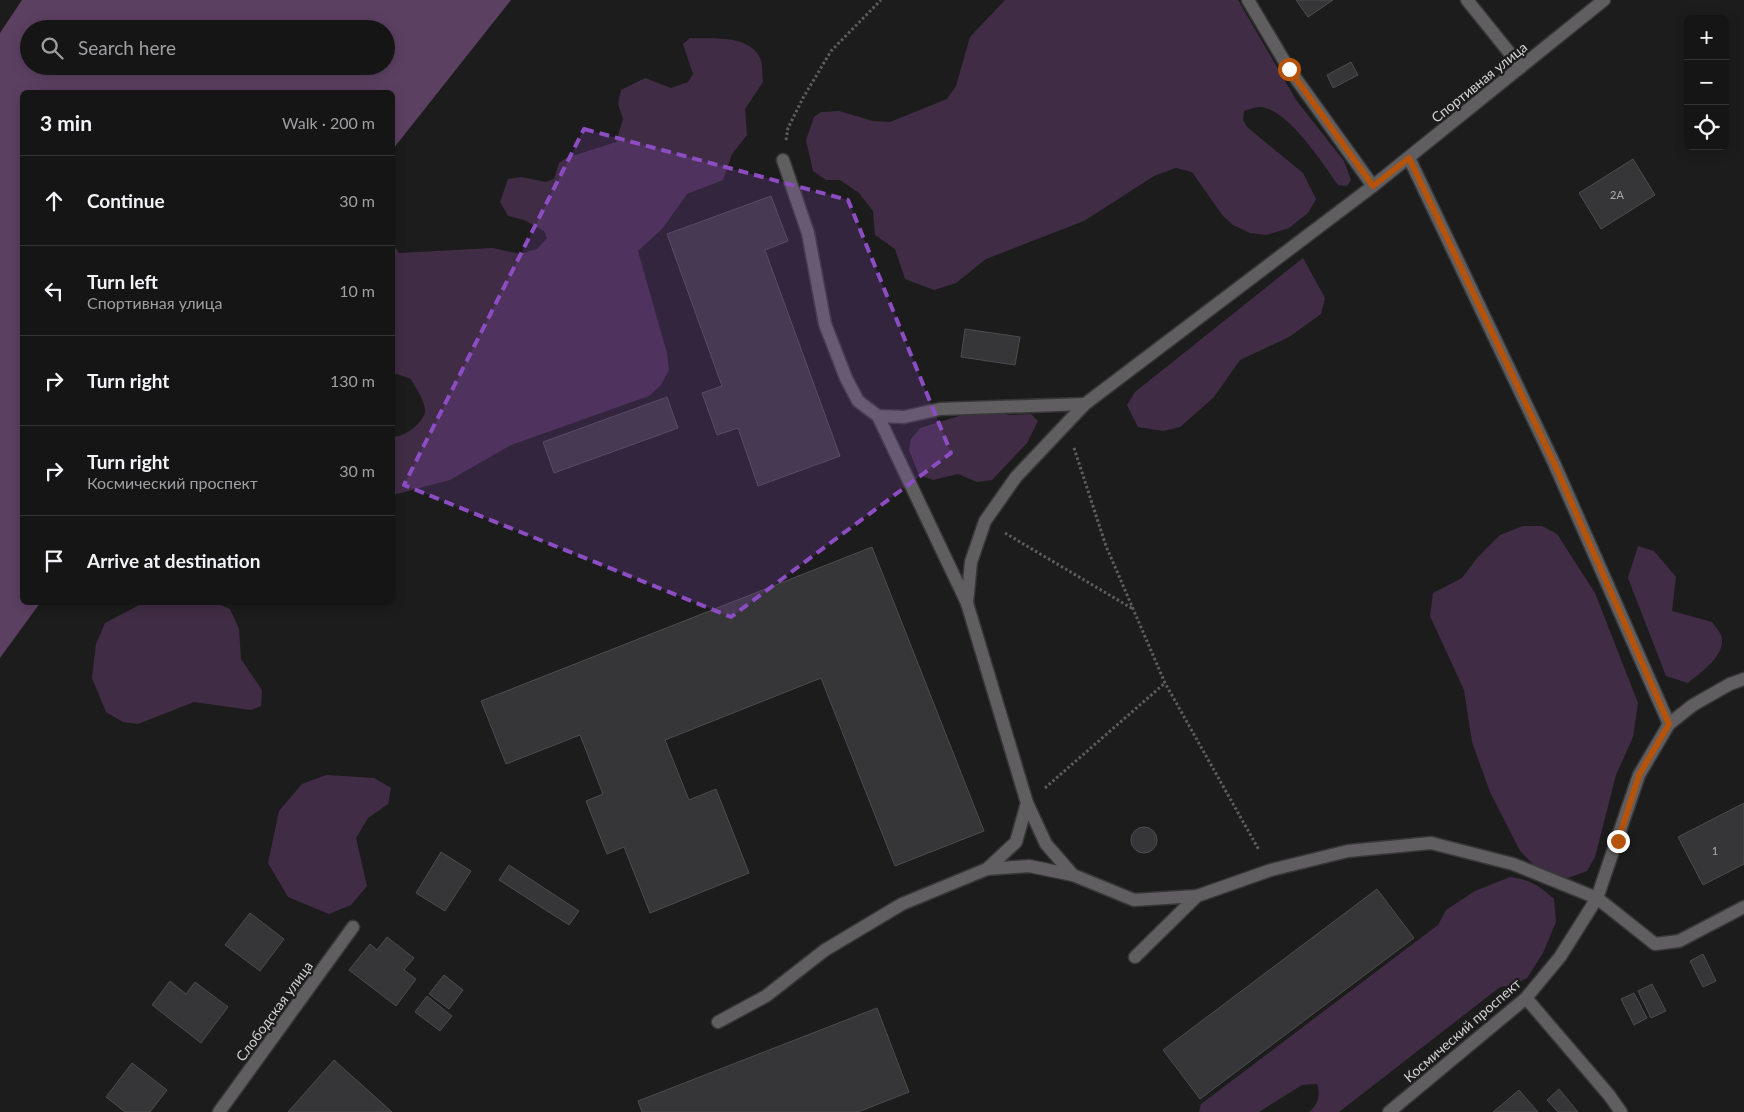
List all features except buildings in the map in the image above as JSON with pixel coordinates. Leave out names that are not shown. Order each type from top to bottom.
[{"type":"street","points":[[1248,0],[1289,69],[1373,186]]},
{"type":"street","points":[[1468,0],[1521,67]]},
{"type":"street","name":"Спортивная улица","points":[[967,603],[971,562],[985,521],[1016,477],[1085,404],[1409,158],[1604,0]]},
{"type":"street","points":[[1409,158],[1554,463],[1669,724]]},
{"type":"street","points":[[783,160],[808,232],[825,324],[846,378],[858,401],[878,416],[967,603],[1027,803],[1046,844],[1073,875]]},
{"type":"street","points":[[878,416],[904,417],[940,409],[1085,404]]},
{"type":"street","name":"Космический проспект","points":[[1389,1112],[1526,998],[1560,957],[1598,898],[1639,775],[1669,724],[1693,705],[1730,684],[1744,679]]},
{"type":"street","points":[[987,869],[1016,842],[1027,803]]},
{"type":"street","points":[[718,1022],[766,996],[825,950],[902,904],[987,869],[1029,866],[1073,875],[1134,900],[1197,896],[1271,870],[1348,852],[1432,843],[1514,864],[1598,898],[1655,944],[1679,941],[1744,907]]},
{"type":"street","points":[[1135,957],[1197,896]]},
{"type":"street","name":"Слободская улица","points":[[219,1112],[354,927]]},
{"type":"street","points":[[1526,998],[1609,1095],[1621,1112]]},
{"type":"path","points":[[783,160],[788,128],[803,98],[831,51],[881,0]]},
{"type":"path","points":[[1066,423],[1106,546],[1165,683],[1271,870]]},
{"type":"path","points":[[985,521],[1133,610]]},
{"type":"path","points":[[1027,803],[1165,683]]},
{"type":"highlighted area","points":[[584,129],[848,200],[951,453],[731,617],[404,485]]},
{"type":"shaded area","points":[[22,0],[511,0],[395,146],[395,90],[20,90],[20,605],[39,605],[0,658],[0,33]]},
{"type":"shaded area","points":[[1005,0],[1238,0],[1296,100],[1344,161],[1351,180],[1347,186],[1338,185],[1314,151],[1292,126],[1270,109],[1255,107],[1244,111],[1243,120],[1247,127],[1303,173],[1316,199],[1308,213],[1289,228],[1266,235],[1250,233],[1233,225],[1223,216],[1192,172],[1176,168],[1154,176],[1084,221],[986,259],[956,283],[934,290],[905,279],[895,249],[875,235],[873,211],[859,193],[840,180],[826,180],[813,171],[806,140],[814,117],[821,112],[839,111],[873,121],[890,122],[947,99],[956,86],[970,37]]},
{"type":"shaded area","points":[[690,38],[719,38],[739,41],[748,45],[755,50],[760,58],[763,82],[745,109],[747,135],[732,154],[723,180],[687,194],[663,228],[638,251],[667,353],[669,370],[661,385],[649,396],[511,445],[450,480],[395,494],[395,437],[414,428],[425,413],[425,408],[411,379],[395,374],[395,247],[399,253],[493,248],[520,254],[537,249],[547,238],[544,231],[524,220],[508,216],[500,202],[508,179],[521,177],[546,182],[554,179],[559,163],[566,158],[616,142],[623,119],[618,104],[621,90],[645,78],[671,88],[688,82],[693,74],[683,44]]},
{"type":"shaded area","points":[[1303,258],[1325,298],[1321,314],[1289,337],[1240,360],[1214,397],[1180,427],[1163,431],[1138,427],[1127,405],[1135,392]]},
{"type":"shaded area","points":[[989,411],[1010,415],[1031,414],[1038,421],[1027,443],[992,480],[977,482],[958,474],[933,480],[919,475],[909,450],[911,439],[920,428],[962,415]]},
{"type":"shaded area","points":[[1523,526],[1542,526],[1557,534],[1595,593],[1638,703],[1633,737],[1616,775],[1595,857],[1587,871],[1565,879],[1536,867],[1520,851],[1490,792],[1472,742],[1464,690],[1430,616],[1433,593],[1462,578],[1477,558],[1500,535]]},
{"type":"shaded area","points":[[1638,546],[1654,551],[1676,577],[1672,611],[1712,622],[1721,635],[1722,642],[1717,656],[1688,683],[1666,676],[1628,578]]},
{"type":"shaded area","points":[[139,605],[221,605],[230,609],[239,629],[241,659],[262,690],[261,706],[251,710],[194,702],[138,724],[123,722],[106,712],[92,678],[96,644],[105,623]]},
{"type":"shaded area","points":[[326,775],[374,778],[391,788],[388,804],[368,818],[356,838],[367,886],[351,905],[329,914],[288,897],[268,863],[279,811],[302,784]]},
{"type":"shaded area","points":[[1510,877],[1534,884],[1554,899],[1556,922],[1543,953],[1527,978],[1512,985],[1500,987],[1339,1112],[1309,1112],[1315,1106],[1318,1099],[1317,1084],[1302,1085],[1259,1112],[1199,1112],[1201,1104],[1438,925],[1446,910],[1475,891]]},
{"type":"route","points":[[1289,69],[1373,186],[1409,158],[1554,463],[1669,724],[1639,775],[1618,841]]}]
